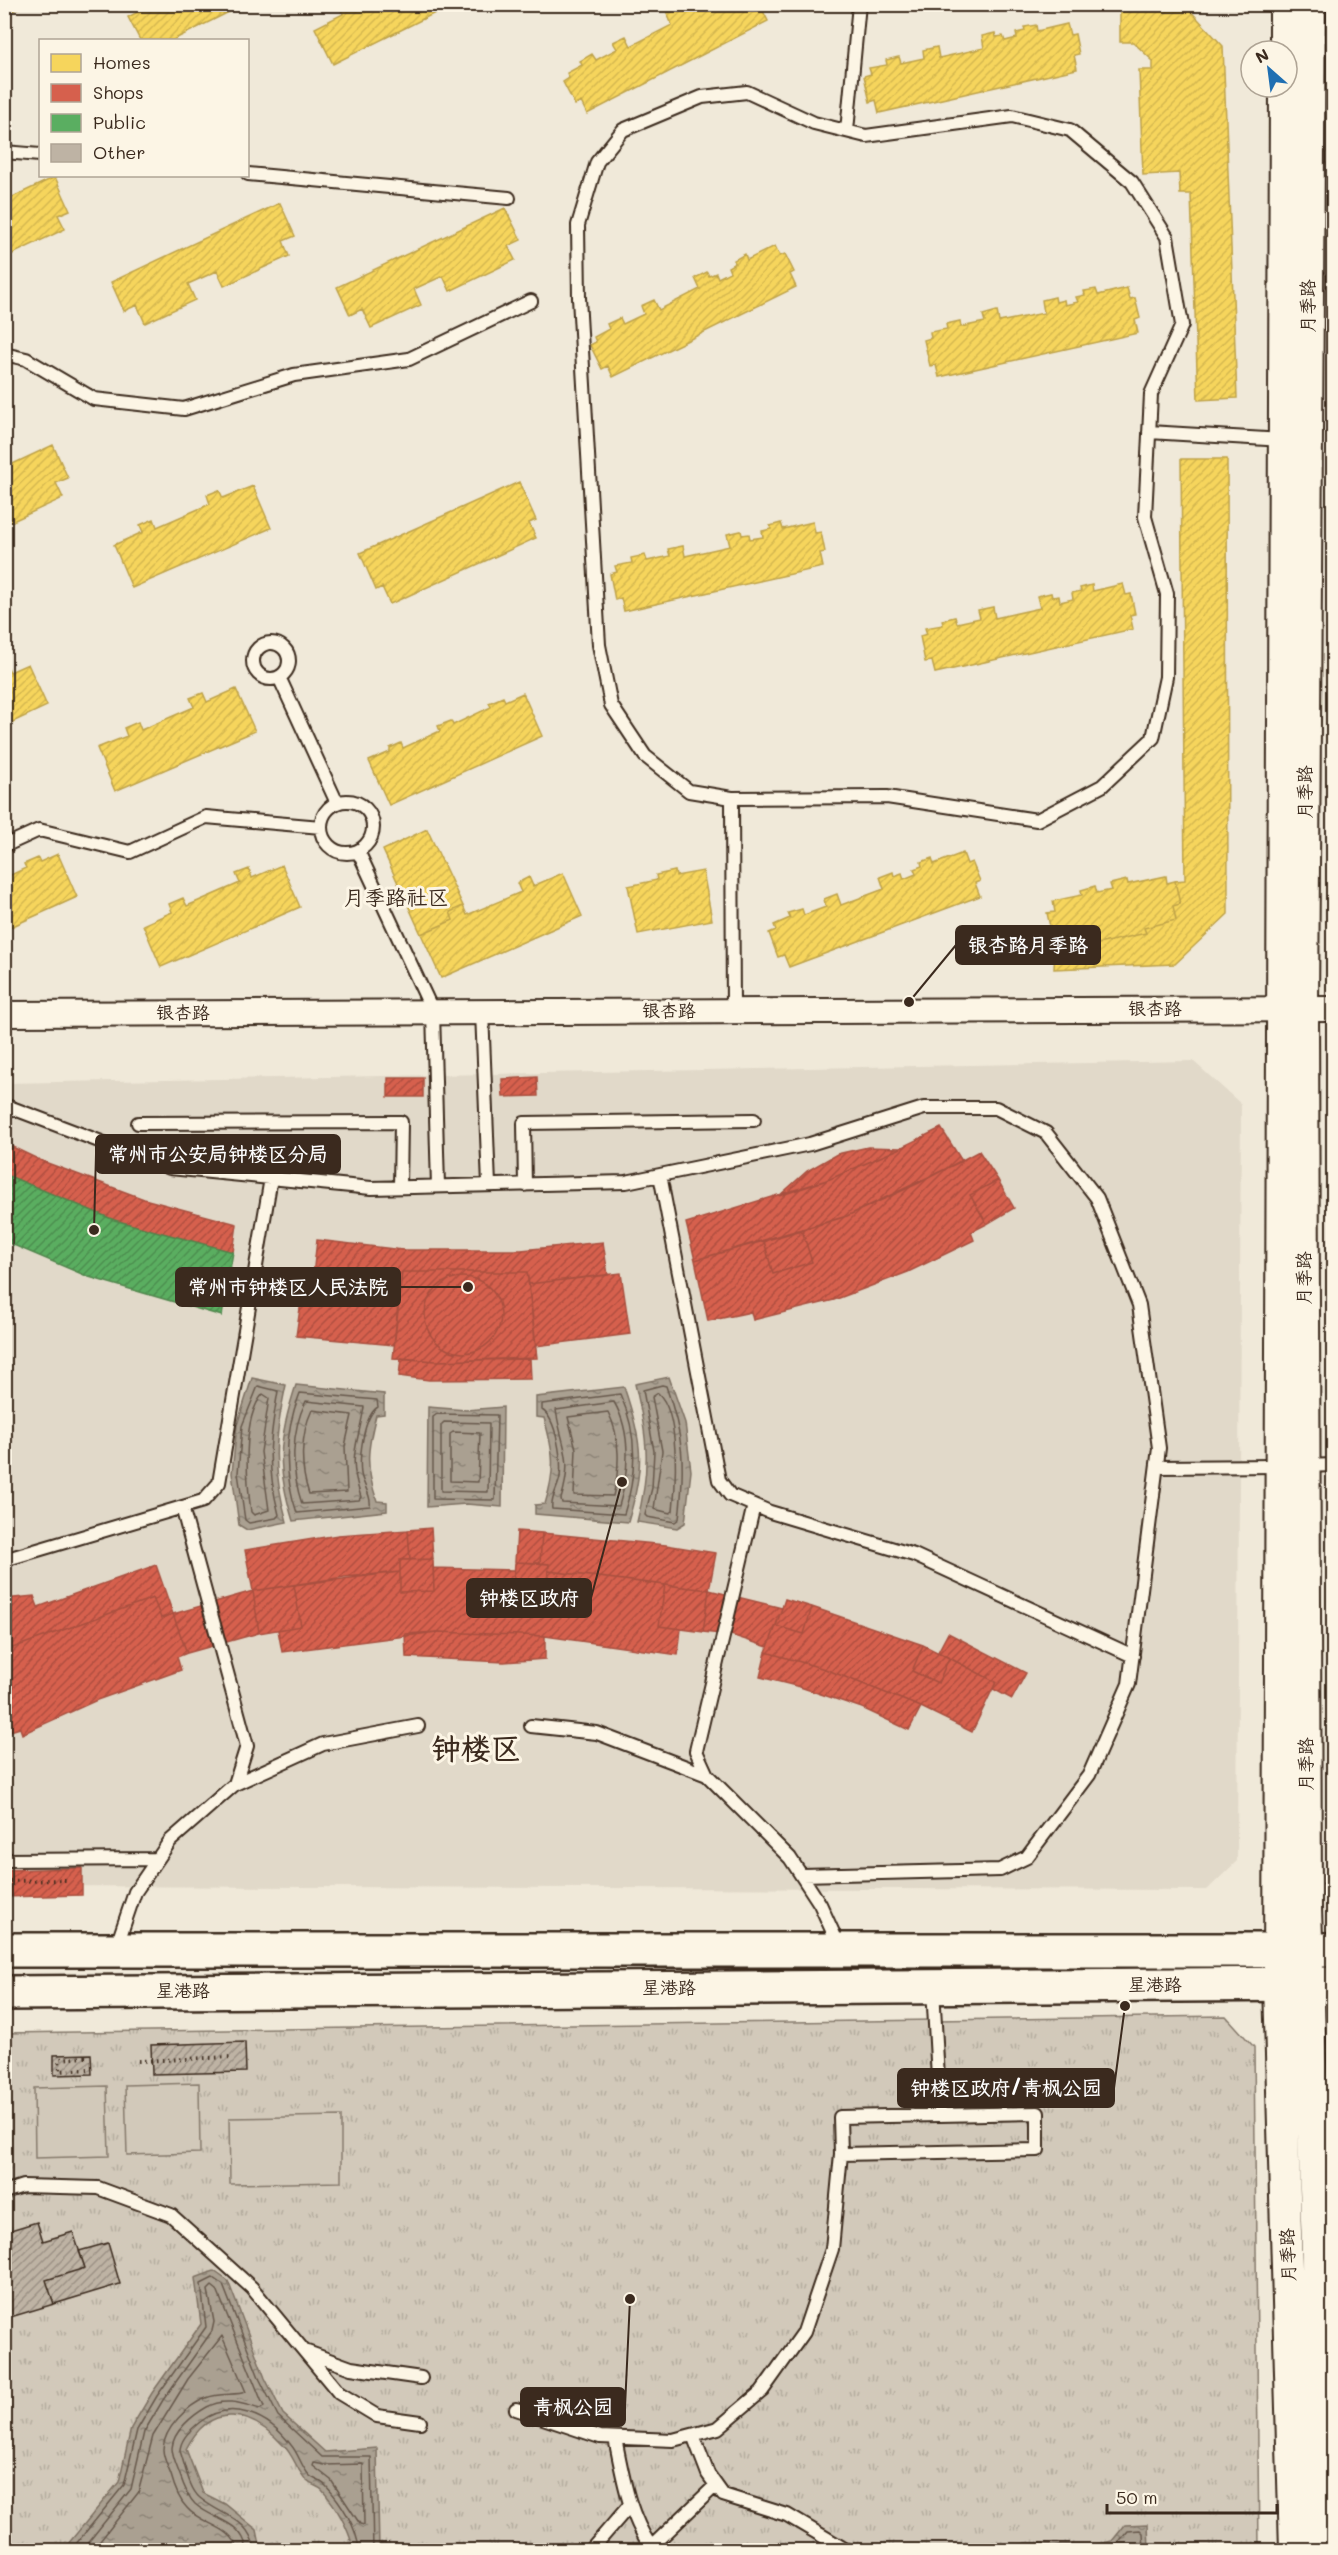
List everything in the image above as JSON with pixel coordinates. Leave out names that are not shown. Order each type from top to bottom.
[{"type":"main road","name":"星港路","points":[[4,1950],[1307,1951]]},
{"type":"main road","name":"星港路","points":[[4,1992],[1307,1984]]},
{"type":"street","points":[[1285,4],[1285,39]]},
{"type":"street","name":"月季路","points":[[1293,1008],[1310,4]]},
{"type":"street","name":"月季路","points":[[1285,99],[1284,440],[1293,1008],[1306,1466],[1307,1984],[1294,2550]]},
{"type":"street","name":"银杏路","points":[[4,1014],[1334,1009]]},
{"type":"street","name":"月季路","points":[[1307,1984],[1317,2250],[1326,2373],[1318,2550]]},
{"type":"lane","points":[[847,131],[859,4]]},
{"type":"lane","points":[[747,92],[814,123],[866,136],[1012,116],[1070,130],[1132,182],[1167,237],[1182,325],[1151,394],[1149,432],[1145,517],[1167,594],[1166,677],[1153,738],[1102,786],[1037,820],[886,797],[732,798],[689,791],[645,756],[611,705],[599,645],[579,298],[578,225],[597,162],[623,130],[702,98],[747,92]]},
{"type":"lane","points":[[4,152],[39,155]]},
{"type":"lane","points":[[249,174],[509,198]]},
{"type":"lane","points":[[4,354],[26,359],[94,399],[184,409],[294,375],[409,359],[531,301]]},
{"type":"lane","points":[[1149,432],[1284,440]]},
{"type":"lane","points":[[279,678],[337,803]]},
{"type":"lane","points":[[732,798],[733,1011]]},
{"type":"lane","points":[[349,800],[358,802],[370,814],[373,830],[365,846],[358,850],[349,853],[333,849],[326,843],[321,827],[326,811],[337,803],[349,800]]},
{"type":"lane","points":[[4,846],[39,830],[130,852],[206,818],[321,827]]},
{"type":"lane","points":[[358,850],[433,1012],[438,1186]]},
{"type":"lane","points":[[483,1012],[489,1185]]},
{"type":"lane","points":[[4,1105],[170,1168],[371,1188],[626,1182],[810,1144],[924,1108],[996,1108],[1046,1133],[1097,1198],[1139,1305],[1159,1448],[1129,1684],[1089,1775],[1027,1857],[1000,1870],[802,1875]]},
{"type":"lane","points":[[525,1185],[524,1123],[754,1120]]},
{"type":"lane","points":[[138,1123],[400,1122],[400,1187]]},
{"type":"lane","points":[[660,1175],[719,1480],[730,1496],[914,1555],[1132,1656]]},
{"type":"lane","points":[[4,1560],[203,1501],[219,1483],[271,1178]]},
{"type":"lane","points":[[1157,1467],[1306,1466]]},
{"type":"lane","points":[[754,1505],[696,1751],[707,1775],[790,1858],[820,1904],[840,1949]]},
{"type":"lane","points":[[182,1507],[247,1746],[235,1784]]},
{"type":"lane","points":[[531,1725],[597,1733],[707,1775]]},
{"type":"lane","points":[[116,1950],[135,1892],[170,1841],[235,1784],[322,1744],[418,1726]]},
{"type":"lane","points":[[4,1860],[158,1859]]},
{"type":"lane","points":[[933,1987],[940,2115]]},
{"type":"lane","points":[[516,2409],[600,2437],[673,2440],[718,2428],[762,2391],[804,2332],[832,2249],[841,2154],[840,2117],[1038,2113],[1038,2150],[841,2154]]},
{"type":"lane","points":[[4,2192],[23,2186],[98,2188],[171,2214],[252,2288],[339,2393],[377,2416],[420,2421]]},
{"type":"lane","points":[[305,2351],[351,2368],[421,2378]]},
{"type":"lane","points":[[693,2435],[708,2474],[723,2495],[788,2515],[846,2550]]},
{"type":"lane","points":[[615,2438],[629,2506],[650,2549],[716,2485]]},
{"type":"lane","points":[[591,2550],[629,2506]]},
{"type":"path","points":[[4,1881],[70,1880]]},
{"type":"path","points":[[86,2057],[59,2059],[60,2071],[88,2069]]},
{"type":"path","points":[[138,2061],[231,2057]]},
{"type":"shaded area","points":[[1193,1061],[1241,1104],[1237,1861],[1207,1890],[5,1886],[4,1083]]},
{"type":"green space","points":[[1226,2016],[1254,2047],[1259,2550],[5,2550],[4,2033]]},
{"type":"green space","points":[[199,2083],[200,2153],[127,2155],[125,2085]]},
{"type":"green space","points":[[107,2086],[109,2156],[35,2158],[34,2088]]},
{"type":"green space","points":[[341,2116],[341,2182],[230,2184],[229,2118]]},
{"type":"water","points":[[669,1377],[685,1423],[691,1471],[685,1523],[677,1528],[637,1522],[644,1485],[646,1453],[643,1421],[635,1384]]},
{"type":"water","points":[[252,1378],[286,1385],[276,1454],[279,1486],[287,1522],[247,1530],[239,1525],[232,1473],[237,1425]]},
{"type":"water","points":[[296,1385],[384,1394],[384,1414],[376,1415],[371,1438],[369,1468],[377,1501],[387,1502],[387,1511],[293,1521],[284,1484],[281,1453]]},
{"type":"water","points":[[624,1387],[635,1424],[640,1454],[637,1485],[628,1522],[535,1514],[535,1505],[545,1504],[552,1471],[550,1441],[544,1418],[536,1417],[536,1397]]},
{"type":"water","points":[[428,1407],[466,1410],[503,1407],[502,1507],[466,1504],[427,1507]]},
{"type":"water","points":[[214,2271],[228,2281],[265,2378],[283,2414],[325,2452],[377,2448],[379,2550],[354,2550],[349,2534],[332,2503],[319,2487],[304,2477],[284,2446],[259,2425],[232,2416],[220,2417],[207,2423],[196,2433],[186,2449],[203,2493],[225,2504],[257,2530],[261,2550],[63,2550],[119,2482],[131,2428],[152,2393],[201,2324],[195,2278]]},
{"type":"water","points":[[1148,2524],[1149,2550],[1009,2550],[1025,2543],[1095,2545],[1112,2541],[1125,2525]]},
{"type":"building: Homes","points":[[4,4],[26,4],[4,15]]},
{"type":"building: Homes","points":[[153,4],[245,4],[175,39],[139,39],[128,17]]},
{"type":"building: Homes","points":[[338,4],[453,4],[333,64],[315,28],[343,14]]},
{"type":"building: Homes","points":[[701,4],[765,4],[762,9],[768,21],[587,114],[581,102],[575,105],[563,82],[569,78],[567,73],[582,65],[580,61],[592,54],[596,60],[617,49],[613,42],[626,36],[631,46],[672,25],[667,13],[679,7],[681,11],[688,7],[690,13],[702,7]]},
{"type":"building: Homes","points":[[1120,4],[1184,4],[1223,46],[1237,398],[1198,400],[1191,194],[1180,194],[1179,173],[1143,175],[1139,70],[1153,70],[1153,61],[1133,42],[1120,42]]},
{"type":"building: Homes","points":[[1067,24],[1070,35],[1075,34],[1079,54],[1074,55],[1077,69],[879,113],[876,100],[870,102],[864,76],[871,74],[869,68],[887,65],[886,60],[899,57],[901,63],[924,58],[923,50],[937,47],[939,58],[984,48],[982,36],[995,33],[996,37],[1003,36],[1005,41],[1017,38],[1016,33],[1025,31],[1024,27],[1036,25],[1037,31]]},
{"type":"building: Homes","points":[[55,177],[70,210],[58,215],[65,229],[4,258],[4,201]]},
{"type":"building: Homes","points":[[280,203],[295,236],[283,241],[289,256],[224,286],[217,271],[188,284],[195,300],[145,323],[137,305],[124,311],[111,282]]},
{"type":"building: Homes","points":[[505,208],[521,240],[508,246],[515,260],[450,291],[443,276],[414,289],[421,305],[371,328],[362,309],[350,315],[337,287]]},
{"type":"building: Homes","points":[[775,246],[780,256],[785,254],[794,272],[790,274],[796,287],[613,377],[608,366],[602,369],[590,345],[596,342],[594,337],[609,329],[607,324],[620,318],[623,324],[644,314],[641,306],[654,300],[659,310],[700,289],[695,278],[707,272],[709,276],[716,273],[718,278],[730,272],[728,267],[735,263],[734,260],[745,254],[747,260]]},
{"type":"building: Homes","points":[[1127,288],[1130,299],[1135,298],[1140,318],[1135,320],[1138,333],[939,377],[936,365],[930,366],[924,340],[931,338],[930,332],[947,329],[946,324],[960,321],[961,327],[985,322],[983,315],[997,311],[999,322],[1044,313],[1042,300],[1055,297],[1056,302],[1064,300],[1065,305],[1078,302],[1076,297],[1085,295],[1084,291],[1096,289],[1098,295]]},
{"type":"building: Homes","points":[[53,445],[68,478],[56,483],[63,498],[4,525],[4,468]]},
{"type":"building: Homes","points":[[1181,459],[1227,459],[1228,914],[1175,964],[1054,969],[1055,949],[1088,941],[1089,946],[1146,933],[1144,928],[1176,920],[1173,906],[1180,904],[1175,881],[1185,880]]},
{"type":"building: Homes","points":[[519,482],[536,520],[529,523],[536,538],[390,604],[382,587],[376,590],[360,553]]},
{"type":"building: Homes","points":[[253,486],[271,528],[132,588],[114,545],[143,532],[140,525],[154,519],[157,527],[210,504],[207,495],[219,490],[223,498]]},
{"type":"building: Homes","points":[[813,522],[815,533],[821,532],[825,552],[820,553],[823,567],[624,611],[621,598],[615,600],[610,574],[617,572],[615,566],[632,563],[631,558],[645,555],[647,561],[670,556],[668,549],[683,546],[685,556],[730,546],[727,534],[741,531],[742,535],[749,534],[750,539],[763,537],[762,531],[781,523],[783,529]]},
{"type":"building: Homes","points":[[1123,584],[1126,595],[1131,594],[1135,614],[1130,615],[1133,629],[935,673],[932,661],[925,662],[920,636],[927,634],[925,628],[943,625],[942,620],[955,617],[957,623],[980,618],[978,610],[993,607],[995,618],[1040,608],[1037,596],[1051,593],[1052,597],[1059,596],[1060,602],[1073,599],[1072,593],[1081,591],[1080,588],[1092,585],[1093,591]]},
{"type":"building: Homes","points":[[28,664],[47,706],[4,726],[4,670],[8,668],[10,672]]},
{"type":"building: Homes","points":[[236,689],[255,731],[115,791],[97,748],[127,736],[124,728],[138,722],[141,730],[194,707],[190,698],[203,693],[207,702]]},
{"type":"building: Homes","points":[[523,693],[542,736],[389,805],[369,761],[390,752],[390,748],[401,743],[403,748],[440,731],[438,726],[451,721],[453,725],[491,707],[489,703],[503,697],[505,701]]},
{"type":"building: Homes","points":[[427,829],[463,906],[450,912],[453,920],[421,934],[383,850]]},
{"type":"building: Homes","points":[[963,853],[967,864],[972,862],[980,881],[975,883],[980,896],[789,967],[784,955],[778,957],[769,933],[776,930],[774,925],[790,918],[788,913],[802,909],[804,915],[826,907],[824,899],[837,894],[841,905],[884,889],[880,877],[893,872],[894,876],[902,873],[904,879],[916,874],[914,869],[922,866],[921,862],[932,858],[934,864]]},
{"type":"building: Homes","points":[[58,854],[77,897],[4,930],[4,878],[26,868],[24,864],[38,858],[40,862]]},
{"type":"building: Homes","points":[[282,865],[300,907],[161,967],[143,925],[172,912],[169,904],[183,898],[187,906],[240,883],[236,874],[249,869],[252,878]]},
{"type":"building: Homes","points":[[675,871],[676,876],[703,871],[712,920],[638,934],[628,886],[657,880],[656,875]]},
{"type":"building: Homes","points":[[563,873],[582,916],[441,978],[421,934],[453,920],[450,912],[463,906],[467,915],[521,892],[517,883],[529,877],[533,886]]},
{"type":"building: Homes","points":[[1166,876],[1167,883],[1175,881],[1180,904],[1173,906],[1176,920],[1144,928],[1146,933],[1089,946],[1088,941],[1055,949],[1047,913],[1055,912],[1053,901],[1082,895],[1081,890],[1095,886],[1097,893],[1112,890],[1110,884],[1127,880],[1128,884]]},
{"type":"building: Shops","points":[[537,1077],[538,1096],[503,1097],[502,1079]]},
{"type":"building: Shops","points":[[388,1078],[423,1078],[423,1097],[388,1097]]},
{"type":"building: Shops","points":[[941,1128],[962,1161],[847,1216],[695,1260],[686,1223],[830,1179]]},
{"type":"building: Shops","points":[[4,1143],[42,1161],[144,1199],[237,1224],[233,1252],[114,1220],[4,1174]]},
{"type":"building: Shops","points":[[868,1147],[901,1148],[830,1179],[779,1196],[807,1171],[837,1154]]},
{"type":"building: Shops","points":[[979,1151],[998,1180],[970,1195],[987,1224],[971,1232],[974,1240],[908,1272],[834,1300],[753,1320],[751,1312],[708,1321],[695,1260],[764,1241],[773,1274],[812,1262],[802,1230],[847,1216],[919,1183]]},
{"type":"building: Shops","points":[[998,1180],[1014,1208],[987,1224],[970,1195]]},
{"type":"building: Shops","points":[[802,1230],[812,1262],[773,1274],[764,1241]]},
{"type":"building: Shops","points":[[317,1240],[403,1250],[521,1250],[603,1242],[608,1275],[529,1284],[527,1272],[402,1272],[400,1284],[354,1280],[313,1275]]},
{"type":"building: Shops","points":[[402,1272],[527,1272],[537,1358],[436,1361],[393,1358]]},
{"type":"building: Shops","points":[[621,1273],[630,1334],[536,1346],[529,1284]]},
{"type":"building: Shops","points":[[305,1274],[400,1284],[394,1345],[296,1336]]},
{"type":"building: Shops","points":[[463,1277],[478,1280],[490,1288],[498,1300],[501,1315],[498,1330],[490,1342],[478,1350],[463,1353],[448,1350],[436,1342],[428,1330],[425,1315],[428,1300],[436,1288],[448,1280]]},
{"type":"building: Shops","points":[[401,1358],[436,1361],[530,1359],[531,1379],[429,1380],[399,1376]]},
{"type":"building: Shops","points":[[431,1528],[433,1559],[410,1560],[408,1530]]},
{"type":"building: Shops","points":[[408,1530],[410,1560],[400,1560],[400,1572],[344,1577],[253,1591],[245,1550],[338,1535]]},
{"type":"building: Shops","points":[[517,1531],[542,1533],[540,1563],[515,1562]]},
{"type":"building: Shops","points":[[542,1533],[666,1545],[716,1553],[709,1590],[548,1571],[549,1564],[540,1563]]},
{"type":"building: Shops","points":[[433,1559],[434,1591],[400,1592],[400,1560]]},
{"type":"building: Shops","points":[[515,1562],[549,1564],[547,1595],[513,1593]]},
{"type":"building: Shops","points":[[156,1565],[173,1614],[161,1618],[153,1598],[4,1651],[4,1599],[34,1596],[38,1607]]},
{"type":"building: Shops","points":[[433,1568],[514,1570],[513,1593],[547,1595],[548,1571],[665,1585],[659,1626],[681,1629],[678,1655],[545,1636],[437,1632],[282,1652],[278,1630],[301,1626],[294,1585],[400,1572],[400,1592],[434,1591]]},
{"type":"building: Shops","points":[[294,1585],[301,1626],[259,1633],[253,1591]]},
{"type":"building: Shops","points":[[665,1585],[709,1590],[703,1632],[659,1626]]},
{"type":"building: Shops","points":[[709,1590],[782,1608],[768,1647],[731,1635],[703,1632]]},
{"type":"building: Shops","points":[[253,1591],[259,1633],[187,1653],[173,1614]]},
{"type":"building: Shops","points":[[153,1598],[161,1618],[173,1614],[187,1653],[177,1657],[181,1670],[97,1700],[22,1734],[20,1728],[4,1733],[4,1651]]},
{"type":"building: Shops","points":[[785,1599],[812,1607],[804,1634],[776,1626]]},
{"type":"building: Shops","points":[[812,1607],[923,1645],[912,1671],[938,1683],[949,1658],[996,1682],[972,1732],[921,1707],[825,1669],[766,1652],[776,1626],[804,1634]]},
{"type":"building: Shops","points":[[437,1632],[545,1636],[545,1659],[504,1662],[406,1657],[405,1634]]},
{"type":"building: Shops","points":[[948,1633],[1026,1673],[1012,1699],[993,1689],[996,1682],[938,1652]]},
{"type":"building: Shops","points":[[923,1645],[949,1658],[938,1683],[912,1671]]},
{"type":"building: Shops","points":[[766,1652],[825,1669],[921,1707],[909,1730],[862,1708],[800,1687],[760,1677]]},
{"type":"building: Shops","points":[[82,1868],[82,1895],[4,1897],[4,1870]]},
{"type":"building: Public","points":[[4,1174],[114,1220],[233,1252],[222,1316],[89,1277],[4,1241]]},
{"type":"building: Other","points":[[245,2042],[246,2072],[152,2074],[151,2045]]},
{"type":"building: Other","points":[[91,2054],[92,2074],[54,2075],[54,2055]]},
{"type":"building: Other","points":[[37,2222],[43,2241],[73,2232],[85,2268],[46,2280],[54,2304],[4,2319],[4,2232]]},
{"type":"building: Other","points":[[108,2243],[120,2284],[54,2304],[46,2280],[85,2268],[79,2251]]},
{"type":"place","name":"银杏路月季路","points":[[909,1002]]},
{"type":"place","name":"常州市公安局钟楼区分局","points":[[94,1230]]},
{"type":"place","name":"常州市钟楼区人民法院","points":[[468,1287]]},
{"type":"place","name":"钟楼区政府","points":[[622,1482]]},
{"type":"place","name":"钟楼区政府/青枫公园","points":[[1125,2006]]},
{"type":"place","name":"青枫公园","points":[[630,2299]]},
{"type":"district","name":"月季路社区","points":[[396,898]]},
{"type":"district","name":"钟楼区","points":[[476,1749]]}]
